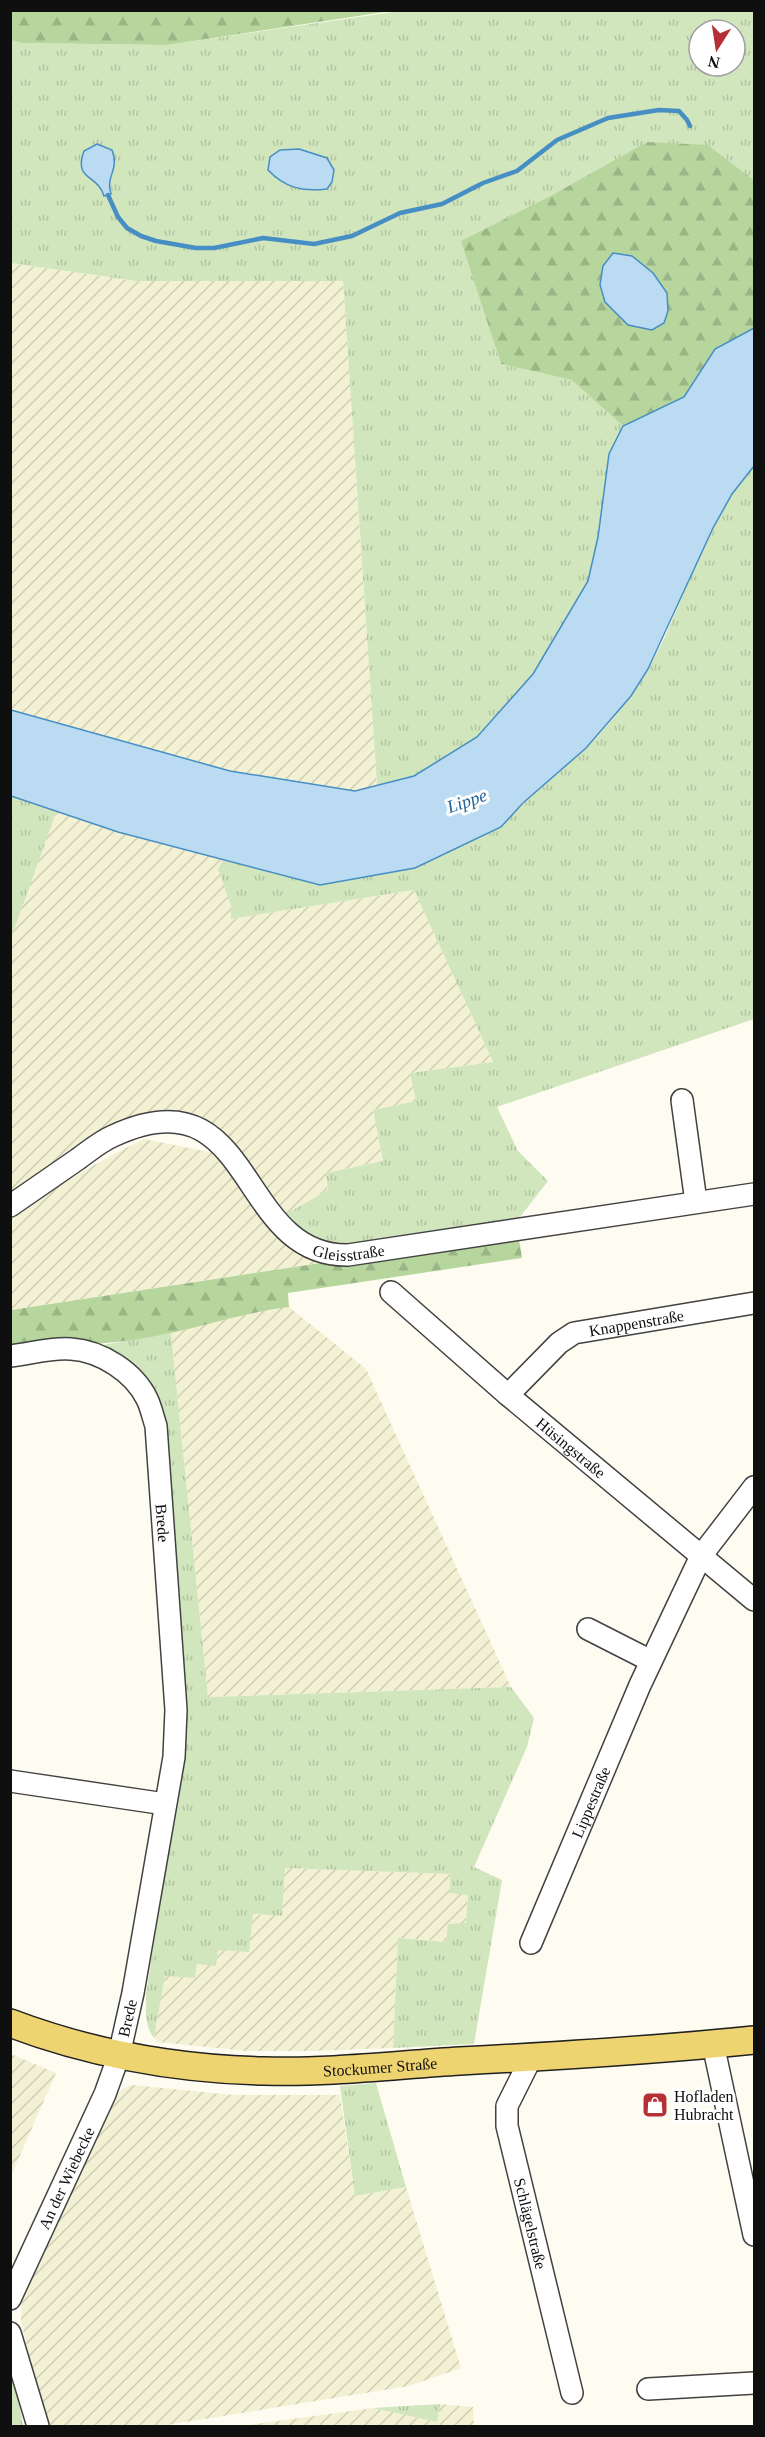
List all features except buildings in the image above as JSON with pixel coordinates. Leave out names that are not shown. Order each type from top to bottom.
[{"type":"main road","name":"Stockumer Straße","points":[[10,2023],[72,2044],[119,2055],[173,2064],[264,2071],[331,2070],[531,2058],[754,2040]]},
{"type":"street","points":[[682,1100],[696,1202]]},
{"type":"street","name":"Gleisstraße","points":[[10,1206],[111,1136],[136,1126],[167,1121],[190,1124],[211,1136],[229,1152],[266,1209],[285,1230],[304,1245],[331,1255],[348,1255],[754,1194]]},
{"type":"street","name":"Hüsingstraße","points":[[391,1292],[508,1395],[754,1600]]},
{"type":"street","name":"Knappenstraße","points":[[508,1395],[559,1343],[574,1333],[754,1303]]},
{"type":"street","name":"Brede","points":[[10,1356],[71,1349],[100,1356],[119,1367],[135,1382],[147,1398],[156,1426],[176,1710],[174,1757],[133,1993],[119,2055]]},
{"type":"street","name":"Lippestraße","points":[[531,1943],[651,1661],[701,1557],[754,1487]]},
{"type":"street","points":[[588,1629],[651,1661]]},
{"type":"street","points":[[10,1781],[165,1804]]},
{"type":"street","points":[[713,2044],[754,2235]]},
{"type":"street","name":"An der Wiebecke","points":[[10,2299],[105,2094],[119,2055]]},
{"type":"street","name":"Schlägelstraße","points":[[531,2058],[507,2106],[507,2126],[572,2393]]},
{"type":"street","points":[[10,2333],[38,2427]]},
{"type":"street","points":[[648,2389],[754,2383]]},
{"type":"shaded area","points":[[11,263],[136,281],[343,281],[377,785],[355,791],[230,771],[11,710]]},
{"type":"shaded area","points":[[57,810],[118,832],[224,858],[219,869],[231,906],[231,919],[414,890],[493,1062],[411,1073],[416,1101],[373,1110],[383,1161],[326,1173],[328,1190],[279,1218],[252,1178],[164,1113],[11,1200],[10,938]]},
{"type":"shaded area","points":[[144,1139],[214,1153],[272,1223],[319,1263],[11,1310],[11,1217],[20,1208]]},
{"type":"shaded area","points":[[289,1307],[366,1369],[511,1687],[208,1697],[171,1333],[252,1312]]},
{"type":"shaded area","points":[[284,1868],[450,1874],[468,1895],[466,1923],[447,1942],[398,1938],[393,2048],[246,2051],[158,2042],[154,2038],[165,1975],[195,1978],[197,1964],[217,1950],[252,1914],[282,1916]]},
{"type":"shaded area","points":[[11,2054],[56,2073],[11,2176]]},
{"type":"shaded area","points":[[132,2085],[234,2095],[340,2095],[355,2196],[406,2187],[461,2368],[409,2386],[161,2426],[45,2426],[21,2321],[21,2305],[25,2291],[118,2094],[122,2089]]},
{"type":"shaded area","points":[[440,2404],[473,2407],[474,2426],[242,2426],[373,2408],[437,2422]]},
{"type":"green space","points":[[406,10],[754,11],[754,180],[708,145],[556,193],[462,241],[501,364],[573,380],[623,426],[609,455],[599,532],[588,581],[533,674],[477,737],[414,776],[377,785],[343,281],[136,281],[11,263],[11,40],[22,43],[167,45]]},
{"type":"green space","points":[[10,11],[391,11],[167,45],[22,43],[11,40]]},
{"type":"green space","points":[[647,142],[708,145],[754,180],[754,328],[715,349],[684,397],[623,426],[572,380],[501,364],[461,241],[556,193]]},
{"type":"green space","points":[[754,466],[754,1019],[497,1107],[518,1151],[548,1181],[516,1222],[338,1246],[317,1243],[279,1218],[328,1190],[326,1173],[383,1161],[373,1110],[416,1101],[410,1073],[493,1062],[414,890],[231,919],[231,906],[218,869],[224,858],[244,863],[501,827],[594,740],[633,691],[661,646],[720,513]]},
{"type":"green space","points":[[11,796],[57,810],[11,938]]},
{"type":"green space","points":[[518,1233],[522,1258],[288,1293],[289,1307],[151,1337],[91,1344],[11,1348],[11,1310]]},
{"type":"green space","points":[[171,1333],[208,1697],[511,1687],[534,1718],[527,1747],[474,1867],[502,1880],[474,2044],[393,2048],[398,1938],[446,1942],[448,1924],[466,1923],[468,1895],[450,1893],[450,1874],[285,1868],[282,1916],[253,1914],[249,1952],[218,1950],[216,1966],[197,1964],[195,1978],[165,1976],[154,2038],[151,2033],[146,2017],[146,1994],[184,1749],[185,1688],[169,1458],[163,1425],[97,1346]]},
{"type":"green space","points":[[376,2083],[406,2187],[355,2196],[340,2086]]},
{"type":"green space","points":[[11,2353],[23,2426],[11,2426]]},
{"type":"green space","points":[[440,2404],[437,2422],[373,2408]]},
{"type":"water","points":[[97,144],[112,150],[114,157],[110,182],[111,194],[104,196],[97,184],[84,173],[81,161],[84,151]]},
{"type":"water","points":[[299,149],[327,158],[334,170],[332,182],[327,189],[310,190],[288,185],[268,170],[270,157],[280,150]]},
{"type":"water","points":[[613,253],[632,256],[653,273],[667,293],[668,311],[664,323],[652,330],[628,325],[605,302],[600,285],[603,266]]},
{"type":"water","name":"Lippe","points":[[754,328],[754,466],[732,494],[713,528],[648,669],[631,696],[586,748],[523,803],[501,827],[415,868],[320,885],[118,832],[11,796],[11,710],[230,771],[355,791],[414,776],[477,737],[533,674],[588,581],[598,537],[609,454],[623,426],[684,397],[715,349]]},
{"type":"waterway","points":[[108,195],[118,217],[127,228],[156,241],[196,248],[214,248],[263,238],[314,244],[352,236],[400,213],[442,204],[483,183],[517,171],[557,140],[608,118],[659,110],[679,111],[690,126]]},
{"type":"place","name":"Hofladen Hubracht","points":[[655,2105]]}]
